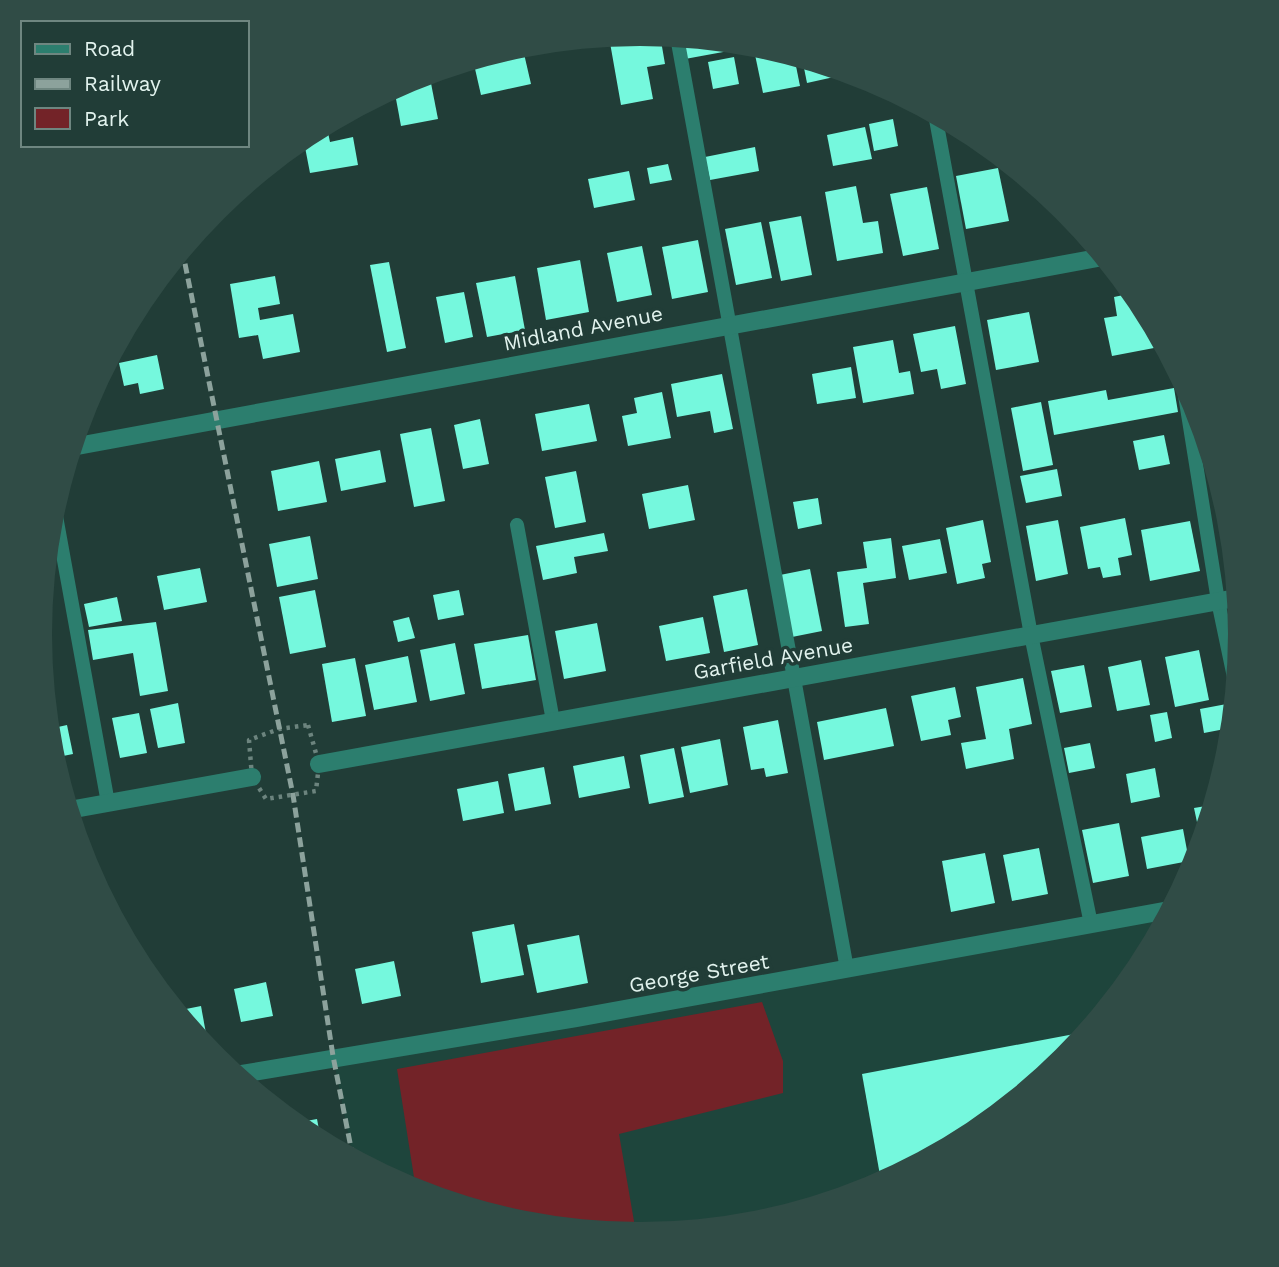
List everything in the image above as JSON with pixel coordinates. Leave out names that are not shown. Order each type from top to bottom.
[{"type":"street","name":"Midland Avenue","points":[[83,445],[356,397],[728,324],[1092,259]]},
{"type":"street","name":"Garfield Avenue","points":[[319,764],[1226,599]]},
{"type":"street","points":[[79,808],[252,777]]},
{"type":"street","name":"George Street","points":[[249,1073],[848,969],[1157,912]]},
{"type":"lane","points":[[679,47],[848,969]]},
{"type":"lane","points":[[937,126],[1031,635],[1091,924]]},
{"type":"lane","points":[[1195,440],[1226,593]]},
{"type":"lane","points":[[517,525],[553,721]]},
{"type":"lane","points":[[60,538],[108,803]]},
{"type":"path","points":[[308,725],[319,764],[316,791],[266,799],[252,777],[249,740],[279,729],[308,725]]},
{"type":"shaded area","points":[[1160,908],[1128,960],[1082,1021],[1027,1076],[997,1100],[933,1143],[865,1177],[792,1201],[754,1210],[678,1220],[601,1220],[525,1210],[450,1190],[414,1177],[351,1146],[333,1056]]},
{"type":"green space","points":[[762,1002],[783,1061],[783,1093],[619,1134],[634,1222],[601,1220],[525,1210],[450,1190],[414,1177],[397,1069]]},
{"type":"building","points":[[611,47],[662,47],[665,64],[647,67],[653,99],[621,105]]},
{"type":"building","points":[[683,48],[723,52],[685,59]]},
{"type":"building","points":[[525,57],[531,84],[481,95],[475,70]]},
{"type":"building","points":[[734,57],[739,84],[713,89],[708,62]]},
{"type":"building","points":[[756,57],[796,67],[800,86],[763,93]]},
{"type":"building","points":[[804,70],[831,78],[807,83]]},
{"type":"building","points":[[431,84],[438,119],[401,126],[396,98]]},
{"type":"building","points":[[893,119],[898,146],[874,151],[869,124]]},
{"type":"building","points":[[865,127],[872,159],[833,166],[827,135]]},
{"type":"building","points":[[329,135],[330,142],[353,137],[358,165],[310,173],[306,150]]},
{"type":"building","points":[[755,147],[759,171],[710,180],[705,157]]},
{"type":"building","points":[[668,164],[672,180],[650,184],[647,168]]},
{"type":"building","points":[[998,168],[1009,221],[966,229],[956,176]]},
{"type":"building","points":[[629,171],[635,200],[594,208],[588,179]]},
{"type":"building","points":[[856,186],[863,223],[878,221],[883,253],[837,261],[825,192]]},
{"type":"building","points":[[927,187],[939,249],[903,256],[890,194]]},
{"type":"building","points":[[801,216],[812,275],[781,281],[769,222]]},
{"type":"building","points":[[761,222],[772,278],[736,285],[725,229]]},
{"type":"building","points":[[698,240],[708,292],[672,299],[662,247]]},
{"type":"building","points":[[642,246],[652,295],[617,302],[607,253]]},
{"type":"building","points":[[580,260],[589,312],[546,320],[537,268]]},
{"type":"building","points":[[389,262],[406,348],[387,352],[370,265]]},
{"type":"building","points":[[275,276],[280,304],[258,308],[260,320],[293,314],[300,352],[263,359],[258,335],[239,338],[230,284]]},
{"type":"building","points":[[515,276],[525,330],[487,337],[476,283]]},
{"type":"building","points":[[464,292],[473,337],[445,343],[436,297]]},
{"type":"building","points":[[1120,296],[1153,348],[1112,356],[1104,318],[1117,316],[1114,297]]},
{"type":"building","points":[[1029,312],[1039,362],[996,370],[987,320]]},
{"type":"building","points":[[955,326],[966,384],[941,389],[937,369],[921,372],[913,334]]},
{"type":"building","points":[[893,340],[899,373],[910,371],[914,394],[863,403],[853,347]]},
{"type":"building","points":[[157,355],[164,389],[140,394],[138,383],[124,386],[119,363]]},
{"type":"building","points":[[851,367],[856,398],[817,404],[812,374]]},
{"type":"building","points":[[722,374],[733,429],[714,433],[710,411],[677,417],[671,384]]},
{"type":"building","points":[[1174,388],[1178,412],[1054,435],[1048,401],[1106,390],[1108,400]]},
{"type":"building","points":[[662,392],[671,438],[628,446],[622,416],[637,413],[634,398]]},
{"type":"building","points":[[1041,402],[1053,465],[1023,471],[1011,408]]},
{"type":"building","points":[[589,404],[597,441],[542,451],[535,414]]},
{"type":"building","points":[[480,419],[489,464],[463,469],[454,425]]},
{"type":"building","points":[[431,428],[445,501],[414,507],[400,434]]},
{"type":"building","points":[[1164,435],[1170,464],[1139,470],[1133,441]]},
{"type":"building","points":[[380,450],[386,482],[341,491],[335,459]]},
{"type":"building","points":[[319,461],[327,502],[278,511],[271,471]]},
{"type":"building","points":[[1057,469],[1062,496],[1026,503],[1020,476]]},
{"type":"building","points":[[576,471],[586,522],[555,528],[545,477]]},
{"type":"building","points":[[688,485],[695,520],[649,529],[642,494]]},
{"type":"building","points":[[818,498],[822,524],[798,529],[793,502]]},
{"type":"building","points":[[1125,518],[1132,555],[1118,558],[1121,575],[1103,578],[1100,567],[1088,569],[1080,527]]},
{"type":"building","points":[[983,520],[991,562],[982,564],[985,578],[957,584],[946,528]]},
{"type":"building","points":[[1058,520],[1068,574],[1036,581],[1026,526]]},
{"type":"building","points":[[1190,521],[1200,571],[1150,581],[1141,530]]},
{"type":"building","points":[[604,533],[608,551],[574,557],[577,573],[543,580],[536,546]]},
{"type":"building","points":[[310,536],[318,579],[277,587],[269,544]]},
{"type":"building","points":[[891,538],[896,578],[863,583],[869,624],[845,627],[837,572],[867,568],[863,542]]},
{"type":"building","points":[[940,539],[947,573],[909,580],[902,546]]},
{"type":"building","points":[[200,568],[207,602],[164,610],[157,576]]},
{"type":"building","points":[[810,569],[822,631],[792,637],[780,575]]},
{"type":"building","points":[[747,589],[758,645],[724,652],[713,596]]},
{"type":"building","points":[[315,590],[326,647],[290,654],[279,597]]},
{"type":"building","points":[[459,590],[464,615],[438,620],[433,595]]},
{"type":"building","points":[[117,597],[122,621],[89,627],[84,604]]},
{"type":"building","points":[[409,617],[415,638],[398,642],[393,621]]},
{"type":"building","points":[[703,617],[710,653],[666,661],[659,626]]},
{"type":"building","points":[[156,622],[168,691],[140,696],[133,653],[93,660],[88,630]]},
{"type":"building","points":[[597,623],[606,671],[564,679],[555,631]]},
{"type":"building","points":[[528,635],[536,680],[482,689],[474,644]]},
{"type":"building","points":[[455,643],[465,694],[430,701],[420,650]]},
{"type":"building","points":[[1199,650],[1209,700],[1175,707],[1165,657]]},
{"type":"building","points":[[408,656],[417,702],[374,710],[365,665]]},
{"type":"building","points":[[355,658],[366,716],[332,722],[322,664]]},
{"type":"building","points":[[1141,660],[1150,705],[1117,711],[1108,667]]},
{"type":"building","points":[[1084,665],[1092,707],[1060,713],[1051,671]]},
{"type":"building","points":[[1023,678],[1032,724],[1009,729],[1014,759],[966,769],[961,743],[986,739],[976,687]]},
{"type":"building","points":[[955,687],[961,717],[948,720],[951,735],[921,741],[911,696]]},
{"type":"building","points":[[178,703],[185,743],[158,748],[150,709]]},
{"type":"building","points":[[1223,705],[1219,730],[1204,733],[1200,709]]},
{"type":"building","points":[[886,708],[894,746],[824,760],[817,722]]},
{"type":"building","points":[[1167,712],[1172,738],[1155,742],[1150,715]]},
{"type":"building","points":[[139,713],[147,753],[120,758],[112,718]]},
{"type":"building","points":[[778,720],[788,773],[766,777],[764,768],[751,770],[743,727]]},
{"type":"building","points":[[67,725],[73,754],[65,756],[60,727]]},
{"type":"building","points":[[720,739],[728,785],[690,793],[681,747]]},
{"type":"building","points":[[1090,743],[1095,768],[1069,773],[1064,748]]},
{"type":"building","points":[[674,748],[684,797],[649,804],[640,755]]},
{"type":"building","points":[[624,756],[630,788],[579,798],[573,766]]},
{"type":"building","points":[[544,767],[551,804],[515,811],[508,774]]},
{"type":"building","points":[[1155,768],[1160,797],[1131,803],[1126,774]]},
{"type":"building","points":[[498,781],[504,813],[463,821],[457,789]]},
{"type":"building","points":[[1201,807],[1197,821],[1194,808]]},
{"type":"building","points":[[1119,823],[1129,876],[1093,883],[1082,830]]},
{"type":"building","points":[[1183,829],[1187,849],[1181,862],[1147,869],[1141,837]]},
{"type":"building","points":[[1039,848],[1048,894],[1012,901],[1003,855]]},
{"type":"building","points":[[985,853],[995,903],[951,912],[942,861]]},
{"type":"building","points":[[514,924],[524,975],[481,983],[472,932]]},
{"type":"building","points":[[579,935],[588,983],[537,993],[527,945]]},
{"type":"building","points":[[394,961],[401,996],[362,1004],[355,969]]},
{"type":"building","points":[[266,982],[273,1016],[241,1022],[234,989]]},
{"type":"building","points":[[201,1006],[205,1030],[197,1021],[187,1009]]},
{"type":"building","points":[[1068,1035],[1027,1076],[997,1100],[933,1143],[879,1171],[862,1074]]},
{"type":"railway","points":[[185,262],[293,795],[333,1056],[351,1146]]}]
